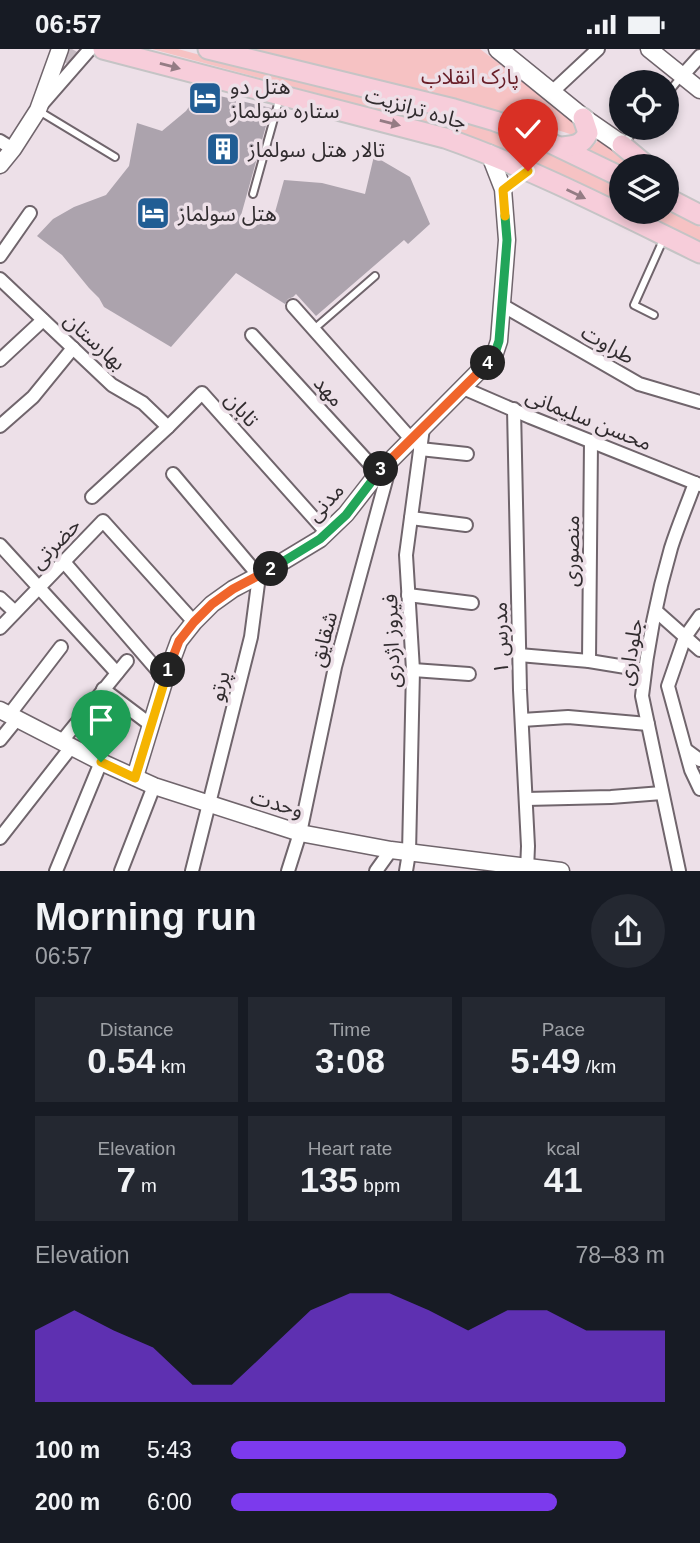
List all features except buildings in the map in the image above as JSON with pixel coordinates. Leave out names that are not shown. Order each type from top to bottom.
[{"type":"main road","name":"جاده ترانزیت","points":[[103,49],[445,138],[489,153],[697,251]]},
{"type":"main road","name":"جاده ترانزیت","points":[[208,49],[454,109],[502,124],[609,171]]},
{"type":"main road","points":[[498,49],[583,118],[633,154]]},
{"type":"main road","points":[[445,138],[454,109]]},
{"type":"main road","points":[[560,148],[578,145],[584,141],[588,133],[583,118]]},
{"type":"main road","points":[[679,203],[700,215]]},
{"type":"street","points":[[38,110],[61,49]]},
{"type":"street","points":[[0,165],[7,145],[90,49]]},
{"type":"street","points":[[552,92],[597,49]]},
{"type":"street","points":[[649,49],[700,90]]},
{"type":"street","points":[[682,76],[700,56]]},
{"type":"street","name":"مدنی","points":[[135,778],[179,641],[194,622],[212,604],[233,589],[259,576],[327,533],[346,515],[378,473],[418,439],[494,356],[499,341],[507,240],[503,190],[489,153]]},
{"type":"street","points":[[503,190],[528,171]]},
{"type":"street","points":[[0,256],[30,213]]},
{"type":"street","name":"بهارستان","points":[[0,279],[112,385],[143,403],[168,427]]},
{"type":"street","name":"طراوت","points":[[502,305],[639,384],[700,403]]},
{"type":"street","points":[[293,306],[418,439],[467,454]]},
{"type":"street","points":[[0,360],[43,320]]},
{"type":"street","name":"مهد","points":[[252,335],[378,473]]},
{"type":"street","points":[[0,426],[33,397],[73,348]]},
{"type":"street","name":"محسن سلیمانی","points":[[463,387],[698,484]]},
{"type":"street","name":"تابان","points":[[92,496],[202,393],[327,533]]},
{"type":"street","name":"مدرس ۱","points":[[514,409],[527,869]]},
{"type":"street","name":"فیروز اژدری","points":[[406,871],[409,853],[413,670],[406,555],[418,439]]},
{"type":"street","name":"منصوری","points":[[589,661],[592,441]]},
{"type":"street","name":"شقایق","points":[[288,871],[300,833],[335,667],[393,458]]},
{"type":"street","points":[[173,474],[259,576]]},
{"type":"street","name":"جلوداری","points":[[679,871],[642,696],[644,670],[671,547],[698,484]]},
{"type":"street","points":[[411,518],[466,525]]},
{"type":"street","name":"حضرتی","points":[[0,628],[103,521],[194,622]]},
{"type":"street","points":[[0,545],[117,673]]},
{"type":"street","points":[[64,562],[165,679]]},
{"type":"street","name":"پرتو","points":[[192,871],[251,637],[259,576]]},
{"type":"street","points":[[408,595],[472,603]]},
{"type":"street","points":[[0,598],[15,612]]},
{"type":"street","points":[[656,611],[700,650]]},
{"type":"street","points":[[700,616],[685,637],[668,686],[691,770],[700,789]]},
{"type":"street","points":[[0,740],[9,714],[61,647]]},
{"type":"street","points":[[519,655],[589,661],[644,670]]},
{"type":"street","points":[[0,838],[103,689],[127,661]]},
{"type":"street","points":[[413,670],[469,674]]},
{"type":"street","points":[[103,689],[151,725]]},
{"type":"street","name":"وحدت","points":[[9,714],[154,786],[300,833],[409,853],[561,871]]},
{"type":"street","points":[[522,720],[568,717],[648,724]]},
{"type":"street","points":[[686,750],[700,760]]},
{"type":"street","points":[[56,871],[101,762]]},
{"type":"street","points":[[121,871],[154,786]]},
{"type":"street","points":[[526,799],[662,793]]},
{"type":"street","points":[[376,871],[391,850]]},
{"type":"lane","points":[[679,80],[682,76]]},
{"type":"lane","points":[[253,194],[281,95]]},
{"type":"lane","points":[[38,110],[115,157]]},
{"type":"lane","points":[[622,145],[626,140]]},
{"type":"lane","points":[[653,314],[634,305],[664,237]]},
{"type":"lane","points":[[314,329],[375,276]]},
{"type":"green space","points":[[152,49],[178,49],[446,115],[440,123],[441,129]]},
{"type":"green space","name":"پارک انقلاب","points":[[254,49],[480,49],[578,123],[578,135],[477,104]]},
{"type":"green space","points":[[457,117],[499,133],[609,182],[609,198],[458,131],[451,126],[453,119]]},
{"type":"green space","points":[[599,133],[619,154],[609,154],[609,162],[582,150],[597,142]]},
{"type":"green space","points":[[679,216],[700,227],[700,243],[661,224],[679,224]]},
{"type":"tunnel","points":[[52,83],[72,49]]},
{"type":"place","name":"هتل دو ستاره سولماز","points":[[205,98]]},
{"type":"place","name":"تالار هتل سولماز","points":[[223,149]]},
{"type":"place","name":"هتل سولماز","points":[[153,213]]},
{"type":"route","points":[[101,762],[135,778],[179,641],[194,622],[212,604],[233,589],[320,539],[346,515],[378,473],[494,356],[499,341],[507,240],[503,190],[528,171]]}]
